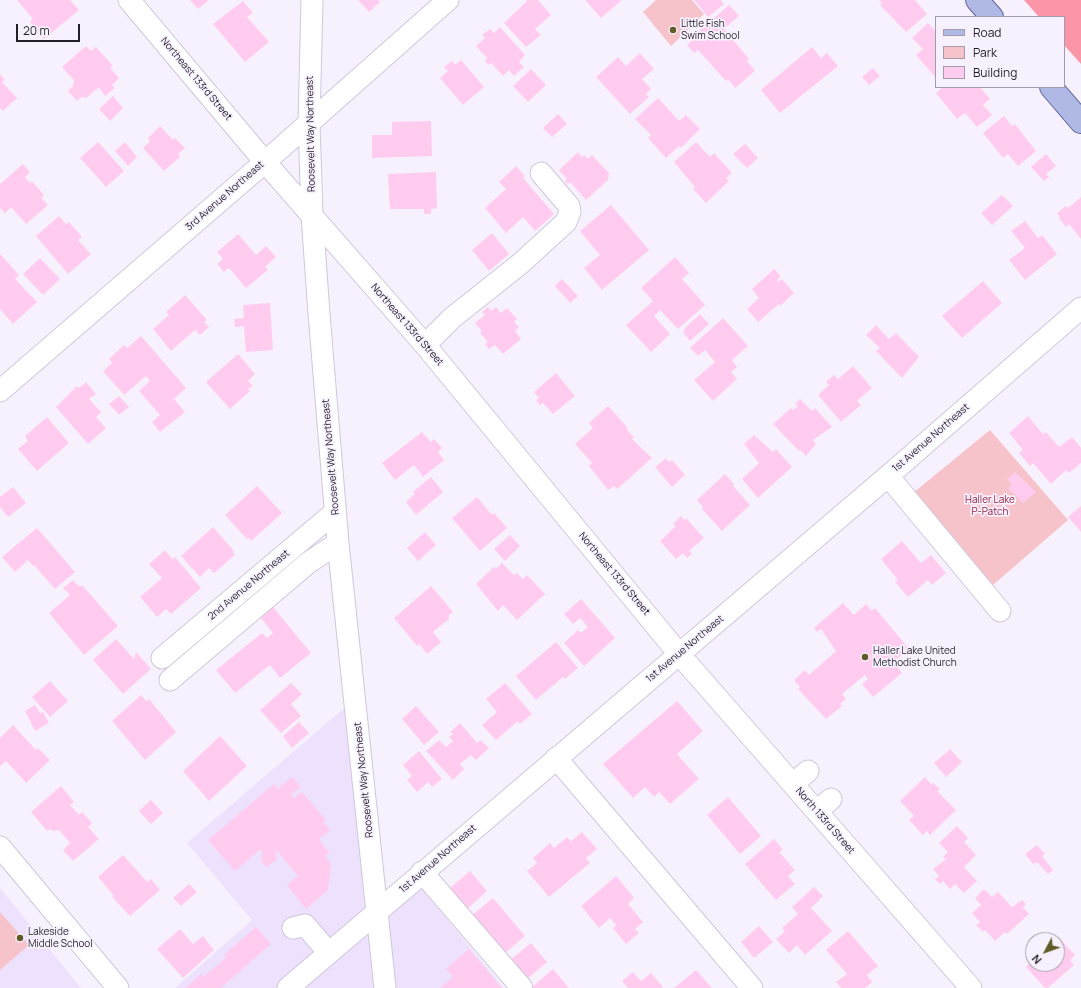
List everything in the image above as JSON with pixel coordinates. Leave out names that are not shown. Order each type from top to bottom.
[{"type":"main road","points":[[977,0],[991,16]]},
{"type":"main road","points":[[1052,88],[1081,122]]},
{"type":"street","name":"Northeast 133rd Street","points":[[129,0],[265,162],[425,345],[679,654]]},
{"type":"street","name":"Roosevelt Way Northeast","points":[[312,0],[309,123],[312,215],[338,543],[385,988]]},
{"type":"street","name":"3rd Avenue Northeast","points":[[0,391],[265,162],[448,0]]},
{"type":"street","points":[[425,345],[452,318],[520,264],[566,222],[570,212],[569,206],[541,173]]},
{"type":"street","name":"1st Avenue Northeast","points":[[288,988],[422,872],[888,476],[1081,308]]},
{"type":"street","points":[[888,476],[1000,611]]},
{"type":"street","name":"2nd Avenue Northeast","points":[[162,658],[336,512]]},
{"type":"street","points":[[170,680],[308,563],[338,543]]},
{"type":"street","name":"North 133rd Street","points":[[679,654],[801,778],[971,988]]},
{"type":"street","points":[[556,758],[752,988]]},
{"type":"street","points":[[0,847],[118,988]]},
{"type":"street","points":[[422,872],[522,988]]},
{"type":"street","points":[[293,928],[305,926],[328,953]]},
{"type":"shaded area","points":[[1024,0],[1081,0],[1081,64],[1065,46],[1065,16],[1038,16]]},
{"type":"shaded area","points":[[356,698],[376,913],[414,880],[504,988],[175,988],[252,920],[187,843]]},
{"type":"shaded area","name":"Lakeside Middle School","points":[[0,888],[81,988],[0,988]]},
{"type":"green space","name":"Little Fish Swim School","points":[[656,0],[692,0],[704,14],[671,46],[643,12]]},
{"type":"green space","name":"Haller Lake P-Patch","points":[[990,430],[1068,520],[993,585],[913,493]]},
{"type":"green space","points":[[0,912],[29,945],[0,970]]},
{"type":"building","points":[[17,0],[70,0],[79,10],[44,39],[30,22],[33,19]]},
{"type":"building","points":[[190,0],[209,0],[198,9]]},
{"type":"building","points":[[358,0],[378,0],[380,2],[369,12]]},
{"type":"building","points":[[526,0],[538,0],[551,15],[535,29],[541,35],[526,47],[504,23],[527,1]]},
{"type":"building","points":[[585,0],[622,0],[601,18]]},
{"type":"building","points":[[694,0],[721,0],[724,4],[708,17]]},
{"type":"building","points":[[879,0],[915,0],[927,14],[906,32],[880,5],[882,3]]},
{"type":"building","points":[[243,1],[253,13],[247,17],[269,42],[245,62],[213,24]]},
{"type":"building","points":[[729,5],[739,16],[724,29],[749,59],[747,61],[755,71],[735,88],[728,79],[726,81],[698,50],[694,53],[687,45],[692,40],[690,39]]},
{"type":"building","points":[[928,23],[935,30],[935,77],[916,55],[923,49],[912,38]]},
{"type":"building","points":[[500,27],[525,55],[519,62],[524,67],[514,76],[509,70],[503,76],[491,63],[489,65],[485,61],[487,58],[476,46],[485,38],[482,35],[490,29],[494,33]]},
{"type":"building","points":[[86,46],[91,51],[96,47],[113,66],[110,68],[119,78],[112,85],[115,88],[105,96],[99,87],[86,98],[81,97],[77,101],[68,91],[73,86],[74,80],[62,67]]},
{"type":"building","points":[[812,47],[821,58],[827,53],[838,66],[780,113],[761,90]]},
{"type":"building","points":[[640,53],[654,69],[642,79],[651,89],[646,94],[649,97],[630,114],[596,77],[618,57],[626,66]]},
{"type":"building","points":[[461,60],[484,87],[463,105],[440,78],[448,71],[444,67],[452,61],[455,65]]},
{"type":"building","points":[[873,68],[880,76],[869,85],[862,77]]},
{"type":"building","points":[[531,69],[546,85],[528,102],[513,86]]},
{"type":"building","points":[[0,74],[5,80],[2,82],[17,98],[3,111],[0,108]]},
{"type":"building","points":[[942,88],[981,88],[990,99],[983,105],[992,115],[977,127],[965,113],[957,119],[936,93]]},
{"type":"building","points":[[113,96],[123,108],[110,121],[99,109]]},
{"type":"building","points":[[658,98],[679,121],[686,115],[700,129],[681,148],[679,146],[666,158],[648,138],[651,135],[635,119]]},
{"type":"building","points":[[558,114],[567,124],[552,137],[543,128]]},
{"type":"building","points":[[1004,116],[1012,126],[1015,124],[1036,151],[1018,166],[1008,154],[1003,158],[983,133]]},
{"type":"building","points":[[431,121],[432,156],[372,158],[372,135],[392,135],[392,122]]},
{"type":"building","points":[[160,126],[173,140],[175,138],[185,148],[178,154],[180,157],[164,171],[143,148],[150,141],[148,138]]},
{"type":"building","points":[[98,142],[124,171],[106,187],[80,158]]},
{"type":"building","points":[[125,142],[137,157],[128,166],[115,151]]},
{"type":"building","points":[[696,142],[710,157],[714,153],[732,173],[726,178],[729,181],[706,203],[693,189],[695,187],[674,162]]},
{"type":"building","points":[[745,144],[758,158],[747,168],[733,154]]},
{"type":"building","points":[[578,152],[582,157],[584,155],[588,159],[592,155],[609,173],[608,180],[586,200],[570,182],[568,184],[565,181],[567,179],[559,170]]},
{"type":"building","points":[[1046,154],[1056,166],[1046,174],[1049,177],[1044,181],[1031,167]]},
{"type":"building","points":[[23,164],[30,172],[25,177],[30,183],[32,181],[44,195],[41,198],[48,205],[26,224],[11,207],[5,213],[0,208],[0,184]]},
{"type":"building","points":[[516,166],[525,176],[523,178],[554,214],[535,231],[523,217],[506,233],[485,208],[506,189],[499,182]]},
{"type":"building","points":[[436,172],[437,208],[431,209],[431,214],[424,214],[424,209],[390,209],[388,174]]},
{"type":"building","points":[[1002,195],[1013,206],[992,225],[981,213]]},
{"type":"building","points":[[1081,197],[1081,239],[1069,224],[1066,227],[1057,213],[1066,206],[1068,208]]},
{"type":"building","points":[[611,205],[649,250],[602,290],[584,268],[600,255],[580,231]]},
{"type":"building","points":[[59,216],[66,224],[69,222],[82,237],[78,240],[91,254],[68,274],[36,236]]},
{"type":"building","points":[[1025,221],[1038,238],[1042,235],[1057,254],[1025,280],[1009,260],[1025,248],[1011,231]]},
{"type":"building","points":[[492,233],[509,254],[489,271],[472,250]]},
{"type":"building","points":[[238,234],[256,255],[266,246],[276,257],[265,267],[268,270],[246,288],[229,268],[224,272],[217,264],[223,259],[217,252]]},
{"type":"building","points":[[0,254],[19,275],[15,279],[37,302],[13,324],[0,309]]},
{"type":"building","points":[[675,257],[689,273],[682,279],[705,305],[678,329],[660,310],[654,316],[670,334],[651,352],[626,325],[653,301],[641,288]]},
{"type":"building","points":[[40,258],[60,279],[43,295],[23,274]]},
{"type":"building","points":[[774,269],[781,276],[777,280],[778,282],[782,279],[794,293],[780,306],[779,304],[758,322],[747,309],[759,298],[752,289]]},
{"type":"building","points":[[562,279],[578,296],[570,303],[555,286]]},
{"type":"building","points":[[983,281],[1002,303],[962,338],[942,316]]},
{"type":"building","points":[[185,295],[207,320],[204,322],[209,327],[200,335],[195,330],[171,351],[153,329],[169,315],[166,312]]},
{"type":"building","points":[[270,303],[273,350],[246,352],[244,326],[235,327],[234,319],[244,318],[243,305]]},
{"type":"building","points":[[488,307],[491,311],[496,307],[501,313],[507,308],[517,319],[514,322],[519,327],[515,331],[521,339],[503,354],[495,345],[489,349],[485,344],[488,342],[480,333],[482,331],[475,323],[485,315],[482,312]]},
{"type":"building","points":[[700,314],[709,324],[690,341],[683,332],[685,330],[684,329]]},
{"type":"building","points":[[723,318],[748,346],[732,360],[737,367],[731,372],[737,379],[713,401],[694,380],[715,362],[705,350],[698,356],[690,348]]},
{"type":"building","points":[[876,325],[889,339],[896,333],[919,357],[902,378],[876,351],[880,348],[866,335]]},
{"type":"building","points":[[141,336],[186,388],[174,399],[185,412],[160,432],[152,422],[160,415],[139,391],[150,381],[146,376],[124,395],[103,371],[112,363],[109,359],[124,345],[127,348]]},
{"type":"building","points":[[238,354],[255,374],[248,381],[253,386],[248,389],[250,391],[230,409],[206,382]]},
{"type":"building","points":[[853,366],[872,388],[857,401],[861,405],[841,422],[818,395],[829,385],[826,382],[834,375],[838,379]]},
{"type":"building","points":[[556,373],[575,396],[553,414],[543,403],[540,405],[536,400],[539,398],[534,392]]},
{"type":"building","points":[[86,382],[96,394],[89,399],[101,412],[96,417],[106,428],[88,444],[56,407],[77,386],[79,388]]},
{"type":"building","points":[[119,396],[129,407],[119,415],[109,404]]},
{"type":"building","points":[[800,399],[812,411],[815,408],[832,427],[813,440],[816,444],[806,456],[800,450],[799,451],[773,424],[791,408],[793,410],[798,406],[795,404]]},
{"type":"building","points":[[608,406],[628,428],[626,429],[634,437],[632,439],[652,458],[617,489],[614,486],[608,490],[589,466],[592,463],[575,444],[593,428],[589,423]]},
{"type":"building","points":[[1028,416],[1043,434],[1046,432],[1059,447],[1072,437],[1081,448],[1081,463],[1069,473],[1066,470],[1051,484],[1033,463],[1030,466],[1019,453],[1023,450],[1009,433]]},
{"type":"building","points":[[47,417],[69,443],[37,471],[18,449],[28,441],[25,436]]},
{"type":"building","points":[[422,432],[431,442],[434,439],[442,448],[438,452],[444,460],[423,477],[414,465],[395,480],[382,463]]},
{"type":"building","points":[[754,435],[773,452],[776,449],[792,467],[758,498],[742,479],[759,463],[744,444]]},
{"type":"building","points":[[666,458],[669,462],[672,460],[685,475],[672,487],[655,467]]},
{"type":"building","points":[[1015,472],[1036,492],[1023,503],[1008,488],[1012,485],[1007,479]]},
{"type":"building","points":[[725,474],[734,484],[733,486],[750,505],[722,531],[702,509],[703,507],[697,500]]},
{"type":"building","points":[[431,477],[443,492],[416,515],[406,502],[415,494],[413,492]]},
{"type":"building","points":[[257,486],[282,513],[251,541],[249,538],[247,539],[225,515]]},
{"type":"building","points":[[13,487],[26,503],[8,517],[0,507],[0,497]]},
{"type":"building","points":[[477,497],[492,515],[494,513],[507,528],[480,551],[452,518]]},
{"type":"building","points":[[1081,506],[1081,532],[1068,517]]},
{"type":"building","points":[[681,516],[684,520],[686,518],[704,538],[689,551],[692,554],[687,558],[683,553],[676,559],[660,541],[676,526],[673,524]]},
{"type":"building","points":[[213,527],[234,551],[233,553],[235,555],[214,573],[209,568],[200,577],[181,556]]},
{"type":"building","points":[[37,528],[75,572],[55,589],[28,560],[15,572],[2,557]]},
{"type":"building","points":[[425,532],[436,545],[418,561],[407,548]]},
{"type":"building","points":[[510,535],[520,546],[505,561],[494,549]]},
{"type":"building","points":[[902,541],[921,563],[931,555],[946,573],[932,585],[928,580],[908,597],[895,582],[898,580],[881,559]]},
{"type":"building","points":[[165,550],[172,559],[175,557],[201,588],[171,614],[166,609],[157,617],[140,597],[162,578],[149,564]]},
{"type":"building","points":[[502,563],[514,575],[517,573],[523,579],[527,575],[545,594],[517,620],[503,605],[498,611],[476,584],[494,567],[496,569]]},
{"type":"building","points":[[73,580],[80,587],[82,585],[118,626],[84,655],[49,613],[70,595],[63,588]]},
{"type":"building","points":[[431,586],[453,612],[448,616],[450,618],[433,632],[441,642],[427,654],[419,644],[417,646],[394,618]]},
{"type":"building","points":[[581,599],[615,638],[584,666],[564,643],[578,630],[581,633],[588,627],[580,618],[573,624],[564,614]]},
{"type":"building","name":"Haller Lake United Methodist Church","points":[[843,603],[854,615],[866,604],[872,611],[875,608],[909,649],[893,662],[902,673],[873,697],[862,684],[868,679],[865,675],[842,694],[846,699],[840,704],[842,706],[826,719],[798,689],[800,687],[794,680],[805,670],[809,675],[836,651],[821,629],[817,632],[814,628]]},
{"type":"building","points":[[273,607],[311,653],[280,678],[270,665],[235,693],[216,670],[262,633],[267,638],[273,633],[260,617]]},
{"type":"building","points":[[116,639],[134,659],[136,652],[151,669],[123,694],[93,660]]},
{"type":"building","points":[[556,642],[578,668],[565,679],[563,677],[536,700],[516,676]]},
{"type":"building","points":[[50,681],[68,701],[50,717],[32,697]]},
{"type":"building","points":[[291,683],[302,694],[291,704],[301,716],[281,733],[260,710]]},
{"type":"building","points":[[505,683],[532,714],[520,724],[518,721],[496,740],[482,725],[497,712],[486,699]]},
{"type":"building","points":[[141,695],[146,701],[149,699],[176,732],[145,760],[112,721]]},
{"type":"building","points":[[677,701],[703,731],[677,754],[699,779],[670,804],[659,792],[654,797],[645,787],[633,798],[603,764]]},
{"type":"building","points":[[35,705],[40,713],[43,712],[49,723],[35,731],[25,711]]},
{"type":"building","points":[[416,706],[439,732],[424,745],[402,719]]},
{"type":"building","points":[[299,722],[309,733],[292,748],[283,736]]},
{"type":"building","points":[[460,723],[477,743],[481,740],[489,748],[476,760],[471,755],[460,764],[464,769],[453,780],[426,751],[439,740],[446,747],[453,741],[449,737],[453,734],[450,732]]},
{"type":"building","points":[[13,725],[36,750],[38,748],[50,760],[26,783],[6,761],[0,766],[0,738]]},
{"type":"building","points":[[220,736],[247,766],[209,801],[183,771]]},
{"type":"building","points":[[950,749],[962,762],[946,777],[934,763]]},
{"type":"building","points":[[419,751],[442,779],[432,787],[428,782],[417,792],[407,780],[412,776],[403,765]]},
{"type":"building","points":[[292,777],[300,787],[291,795],[294,798],[302,792],[326,820],[323,822],[330,830],[319,839],[329,853],[325,856],[331,863],[328,890],[306,909],[287,885],[298,876],[277,851],[275,853],[277,859],[267,867],[261,861],[262,852],[260,850],[235,871],[208,840],[274,784],[278,789]]},
{"type":"building","points":[[925,777],[931,784],[933,783],[940,789],[937,791],[956,810],[930,835],[927,831],[923,835],[909,820],[914,816],[900,801]]},
{"type":"building","points":[[61,786],[74,802],[70,805],[79,815],[82,812],[92,823],[88,827],[99,839],[73,861],[63,850],[70,843],[59,830],[53,831],[50,829],[47,831],[31,812]]},
{"type":"building","points":[[728,797],[761,836],[740,854],[707,815]]},
{"type":"building","points":[[151,800],[163,813],[151,824],[139,811]]},
{"type":"building","points":[[957,826],[968,838],[964,842],[976,855],[964,867],[977,881],[964,893],[955,884],[950,889],[943,881],[940,884],[935,879],[939,876],[933,869],[946,859],[943,857],[948,852],[939,843]]},
{"type":"building","points":[[582,832],[597,849],[586,858],[590,863],[549,897],[527,871],[537,863],[533,858],[550,843],[554,848],[567,837],[571,841]]},
{"type":"building","points":[[774,839],[783,850],[779,852],[795,870],[788,876],[795,884],[776,900],[745,864]]},
{"type":"building","points":[[1037,845],[1045,854],[1042,856],[1053,870],[1048,874],[1037,862],[1033,864],[1025,854]]},
{"type":"building","points":[[123,855],[147,882],[151,879],[160,890],[130,916],[112,897],[114,896],[98,877]]},
{"type":"building","points":[[470,871],[487,891],[466,910],[449,889]]},
{"type":"building","points":[[616,876],[634,898],[628,904],[643,922],[635,929],[639,933],[626,944],[613,928],[616,925],[610,918],[599,928],[581,906]]},
{"type":"building","points":[[189,884],[197,892],[181,906],[173,898]]},
{"type":"building","points":[[814,887],[823,896],[811,908],[832,931],[805,955],[797,945],[789,953],[776,939],[785,931],[782,928],[798,914],[792,907]]},
{"type":"building","points":[[984,889],[992,897],[998,892],[1012,907],[1022,900],[1026,904],[1023,907],[1029,914],[1007,934],[1005,932],[995,941],[985,930],[983,932],[976,925],[980,922],[972,913],[981,905],[975,898]]},
{"type":"building","points":[[493,898],[525,936],[504,954],[471,916]]},
{"type":"building","points":[[759,926],[773,942],[754,958],[741,942]]},
{"type":"building","points":[[256,927],[271,944],[221,988],[185,988],[201,974],[203,977],[226,958],[224,955]]},
{"type":"building","points":[[180,929],[193,944],[203,936],[214,950],[183,978],[157,949]]},
{"type":"building","points":[[848,931],[878,966],[867,975],[872,982],[865,988],[841,988],[836,982],[847,974],[826,950]]},
{"type":"building","points":[[531,943],[547,962],[526,980],[509,961]]},
{"type":"building","points":[[1065,944],[1075,955],[1070,960],[1074,965],[1048,988],[1045,988],[1031,972],[1065,972]]},
{"type":"building","points":[[469,949],[502,988],[440,988],[453,977],[446,969]]},
{"type":"building","points":[[553,969],[569,988],[531,988]]},
{"type":"building","points":[[696,970],[712,988],[674,988]]},
{"type":"building","points":[[633,972],[641,981],[651,973],[663,987],[628,988],[622,981]]},
{"type":"place","name":"Little Fish Swim School","points":[[673,30]]},
{"type":"place","name":"Haller Lake United Methodist Church","points":[[865,657]]},
{"type":"place","name":"Lakeside Middle School","points":[[20,938]]}]
